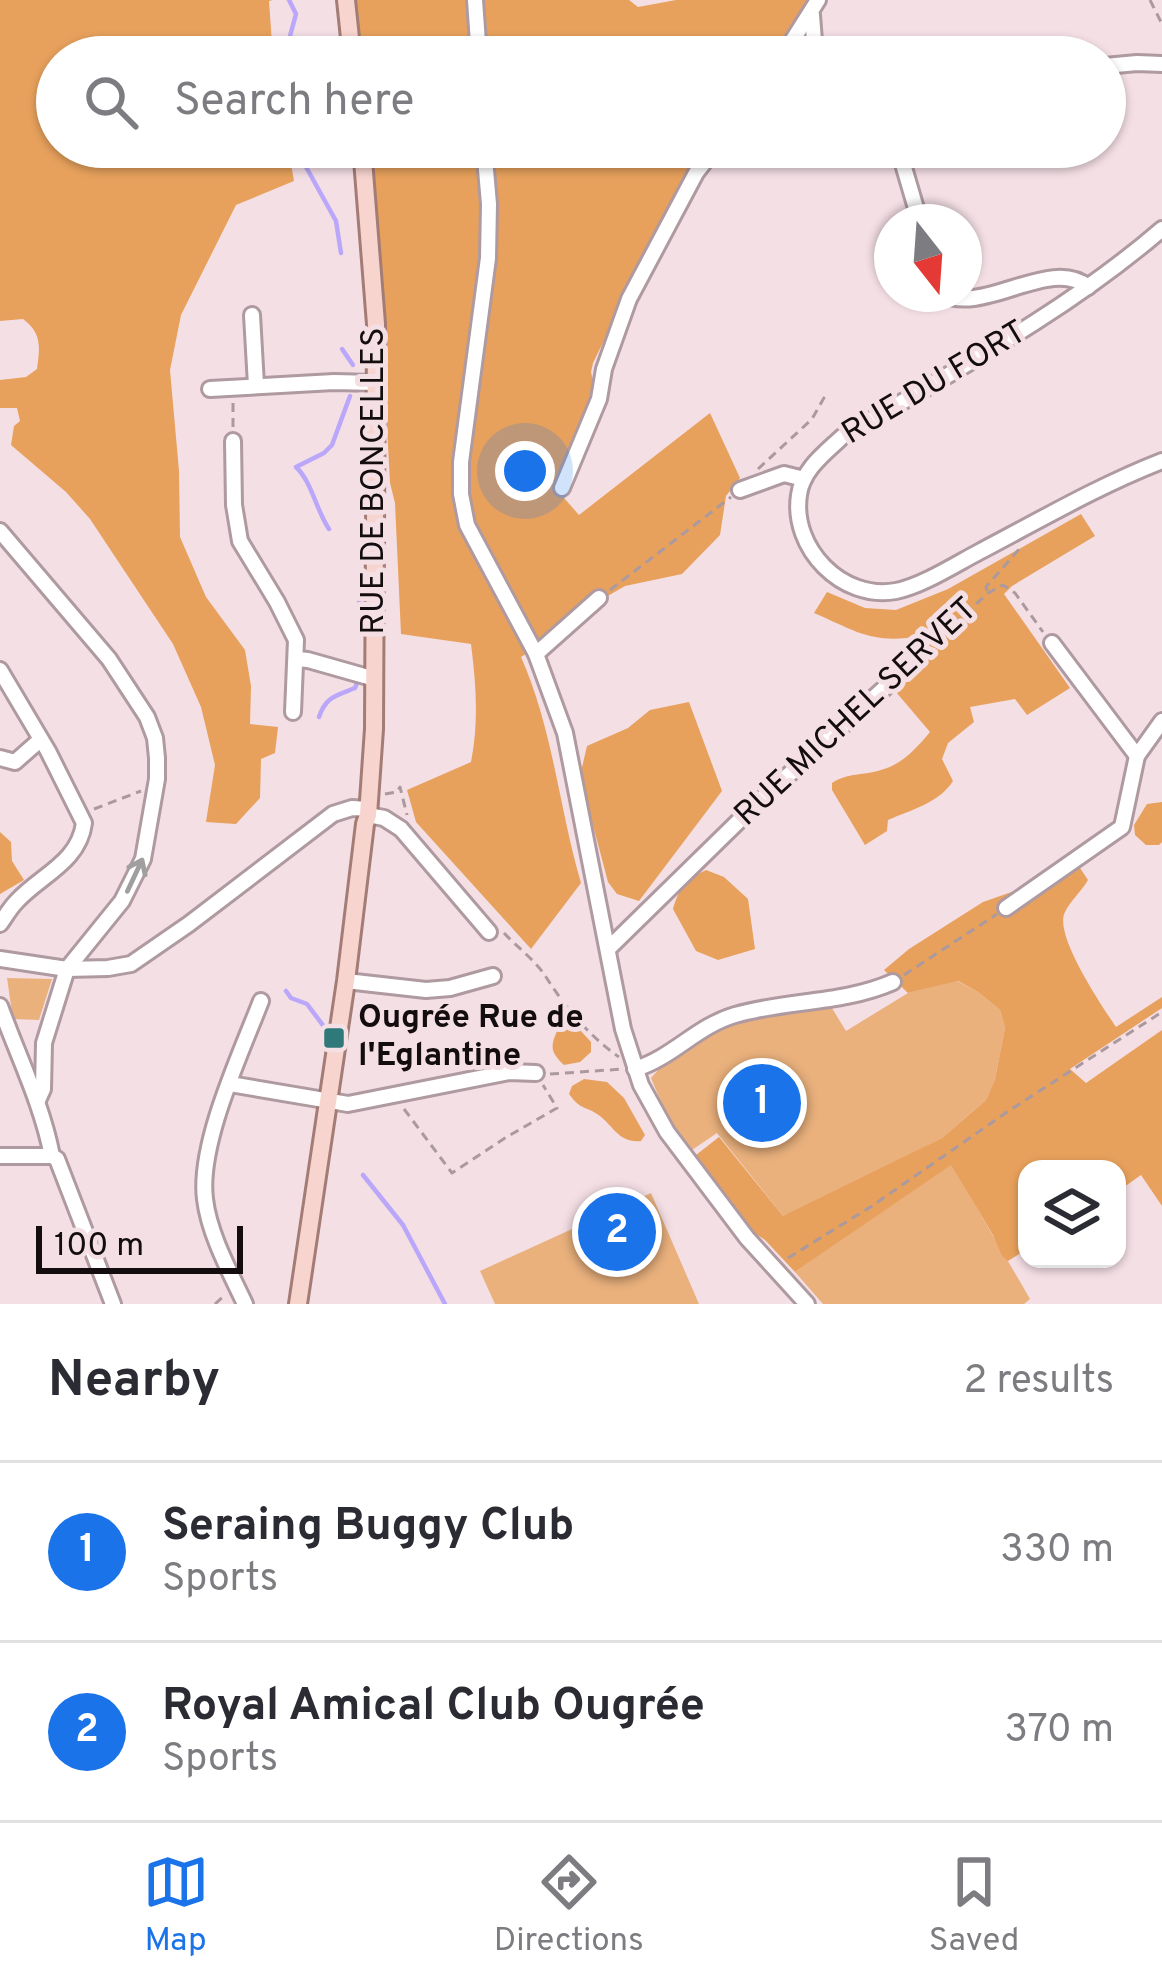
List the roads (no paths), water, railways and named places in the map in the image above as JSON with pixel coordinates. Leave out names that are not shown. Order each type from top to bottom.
[{"type":"main road","points":[[346,0],[350,36]]},
{"type":"main road","name":"RUE DE BONCELLES","points":[[298,1304],[368,812],[375,679],[376,324],[364,168]]},
{"type":"street","points":[[475,0],[478,36]]},
{"type":"street","points":[[795,36],[815,5]]},
{"type":"street","points":[[814,36],[815,5]]},
{"type":"street","points":[[1126,64],[1162,64]]},
{"type":"street","points":[[485,168],[489,243],[461,462],[462,505],[475,543],[546,676],[565,733],[620,1013],[648,1100],[747,1238],[807,1304]]},
{"type":"street","points":[[562,488],[599,399],[604,369],[629,299],[702,168]]},
{"type":"street","points":[[904,168],[915,204]]},
{"type":"street","name":"RUE DU FORT","points":[[804,479],[842,437],[1009,339],[1088,287],[1162,229]]},
{"type":"street","points":[[982,296],[1060,278],[1081,280],[1088,287]]},
{"type":"street","points":[[252,315],[256,385]]},
{"type":"street","points":[[210,389],[375,383]]},
{"type":"street","points":[[233,441],[240,541],[296,640],[293,712]]},
{"type":"street","points":[[740,490],[784,474],[804,479],[798,496],[801,526],[821,565],[836,579],[865,590],[896,591],[1162,461]]},
{"type":"street","points":[[0,531],[109,659],[147,717],[157,747],[157,779],[143,859],[122,901],[68,969],[44,1043],[43,1089],[38,1100]]},
{"type":"street","points":[[536,655],[599,598]]},
{"type":"street","points":[[1052,643],[1137,756]]},
{"type":"street","points":[[297,659],[375,679]]},
{"type":"street","points":[[0,670],[83,818],[82,837],[67,858],[21,896],[0,924]]},
{"type":"street","name":"RUE MICHEL SERVET","points":[[609,948],[751,809],[889,684]]},
{"type":"street","points":[[1006,908],[1122,826],[1137,756],[1162,722]]},
{"type":"street","points":[[0,758],[16,762],[40,740]]},
{"type":"street","points":[[0,959],[68,969],[131,964],[333,814],[352,808],[384,818],[401,830],[489,932]]},
{"type":"street","points":[[346,981],[426,990],[494,976]]},
{"type":"street","points":[[635,1069],[728,1017],[861,994],[893,982]]},
{"type":"street","points":[[245,1304],[207,1212],[204,1192],[206,1165],[230,1084],[261,1001]]},
{"type":"street","points":[[0,1006],[113,1304]]},
{"type":"street","points":[[230,1084],[348,1104],[509,1072],[536,1073]]},
{"type":"street","points":[[0,1156],[54,1157]]},
{"type":"waterway","points":[[289,0],[296,14],[290,36]]},
{"type":"waterway","points":[[307,168],[336,221],[341,253]]},
{"type":"waterway","points":[[342,349],[353,365]]},
{"type":"waterway","points":[[329,529],[296,467],[332,445],[350,396]]},
{"type":"waterway","points":[[357,582],[359,605]]},
{"type":"waterway","points":[[319,717],[328,701],[357,683]]},
{"type":"waterway","points":[[286,991],[307,1004],[328,1032]]},
{"type":"waterway","points":[[363,1175],[403,1225],[445,1304]]},
{"type":"place","name":"Ougrée Rue de l'Eglantine","points":[[334,1038]]},
{"type":"place","name":"Seraing Buggy Club","points":[[762,1103]]},
{"type":"place","name":"Royal Amical Club Ougrée","points":[[617,1232]]}]
